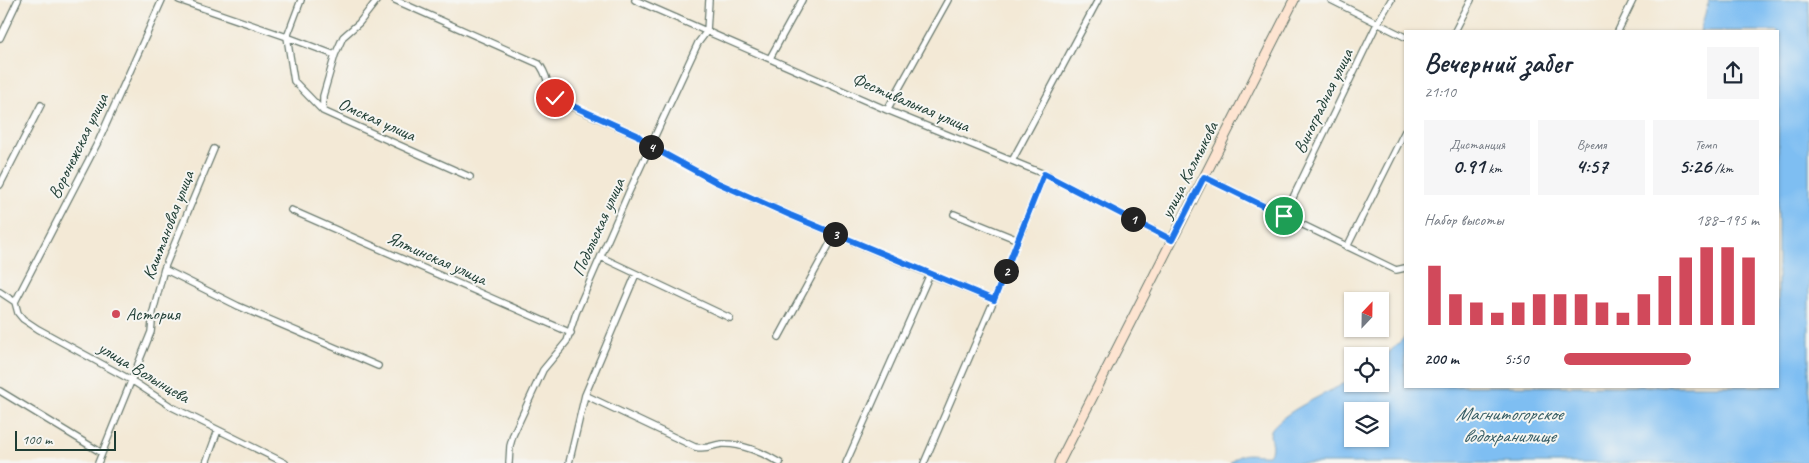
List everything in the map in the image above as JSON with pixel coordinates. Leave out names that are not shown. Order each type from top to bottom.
[{"type":"main road","name":"улица Калмыкова","points":[[1059,463],[1294,0]]},
{"type":"street","points":[[0,38],[18,0]]},
{"type":"street","name":"Воронежская улица","points":[[15,302],[99,140],[162,0]]},
{"type":"street","points":[[179,0],[334,55]]},
{"type":"street","points":[[287,37],[301,0]]},
{"type":"street","points":[[323,110],[323,96],[334,55],[343,37],[359,23],[377,0]]},
{"type":"street","points":[[395,0],[539,64],[544,71],[555,98],[637,135],[650,146],[716,182],[994,300]]},
{"type":"street","name":"Фестивальная улица","points":[[635,0],[888,110],[1044,174],[1172,240]]},
{"type":"street","name":"Подольская улица","points":[[509,463],[513,435],[538,380],[543,370],[561,350],[571,333],[576,313],[650,146],[698,43],[707,31],[709,0]]},
{"type":"street","points":[[770,58],[802,0]]},
{"type":"street","points":[[888,110],[948,0]]},
{"type":"street","points":[[1012,161],[1098,0]]},
{"type":"street","points":[[1331,0],[1404,37]]},
{"type":"street","name":"Виноградная улица","points":[[1284,216],[1377,24],[1391,0]]},
{"type":"street","points":[[1456,30],[1471,0]]},
{"type":"street","points":[[1618,30],[1632,0]]},
{"type":"street","name":"Омская улица","points":[[287,37],[294,81],[323,110],[470,177]]},
{"type":"street","points":[[0,185],[41,105]]},
{"type":"street","points":[[1347,247],[1404,133]]},
{"type":"street","name":"Каштановая улица","points":[[98,463],[150,332],[164,269],[214,149]]},
{"type":"street","points":[[924,463],[994,300],[1044,174]]},
{"type":"street","points":[[1204,177],[1396,270],[1404,268]]},
{"type":"street","name":"Ялтинская улица","points":[[291,210],[571,333]]},
{"type":"street","points":[[954,214],[1018,240]]},
{"type":"street","points":[[779,337],[835,234]]},
{"type":"street","points":[[601,257],[730,318]]},
{"type":"street","points":[[164,269],[238,306],[378,366]]},
{"type":"street","points":[[569,463],[585,395],[636,274]]},
{"type":"street","points":[[846,463],[930,274]]},
{"type":"street","name":"улица Волынцева","points":[[0,292],[15,302],[18,312],[24,319],[131,380],[172,407],[271,460],[285,463]]},
{"type":"street","points":[[0,391],[102,453]]},
{"type":"street","points":[[585,395],[695,447],[709,448],[720,444],[742,447],[761,453],[780,463]]},
{"type":"street","points":[[206,463],[218,430]]},
{"type":"water","name":"Магнитогорское водохранилище","points":[[1709,0],[1809,0],[1809,463],[1230,463],[1239,456],[1248,454],[1269,455],[1272,448],[1270,434],[1273,427],[1290,413],[1344,383],[1344,392],[1389,392],[1389,352],[1404,338],[1404,388],[1779,388],[1779,30],[1700,30]]},
{"type":"place","name":"Астория","points":[[116,314]]},
{"type":"route","points":[[555,98],[559,102],[637,135],[650,146],[716,182],[994,300],[1044,174],[1172,240],[1204,177],[1284,216]]}]
